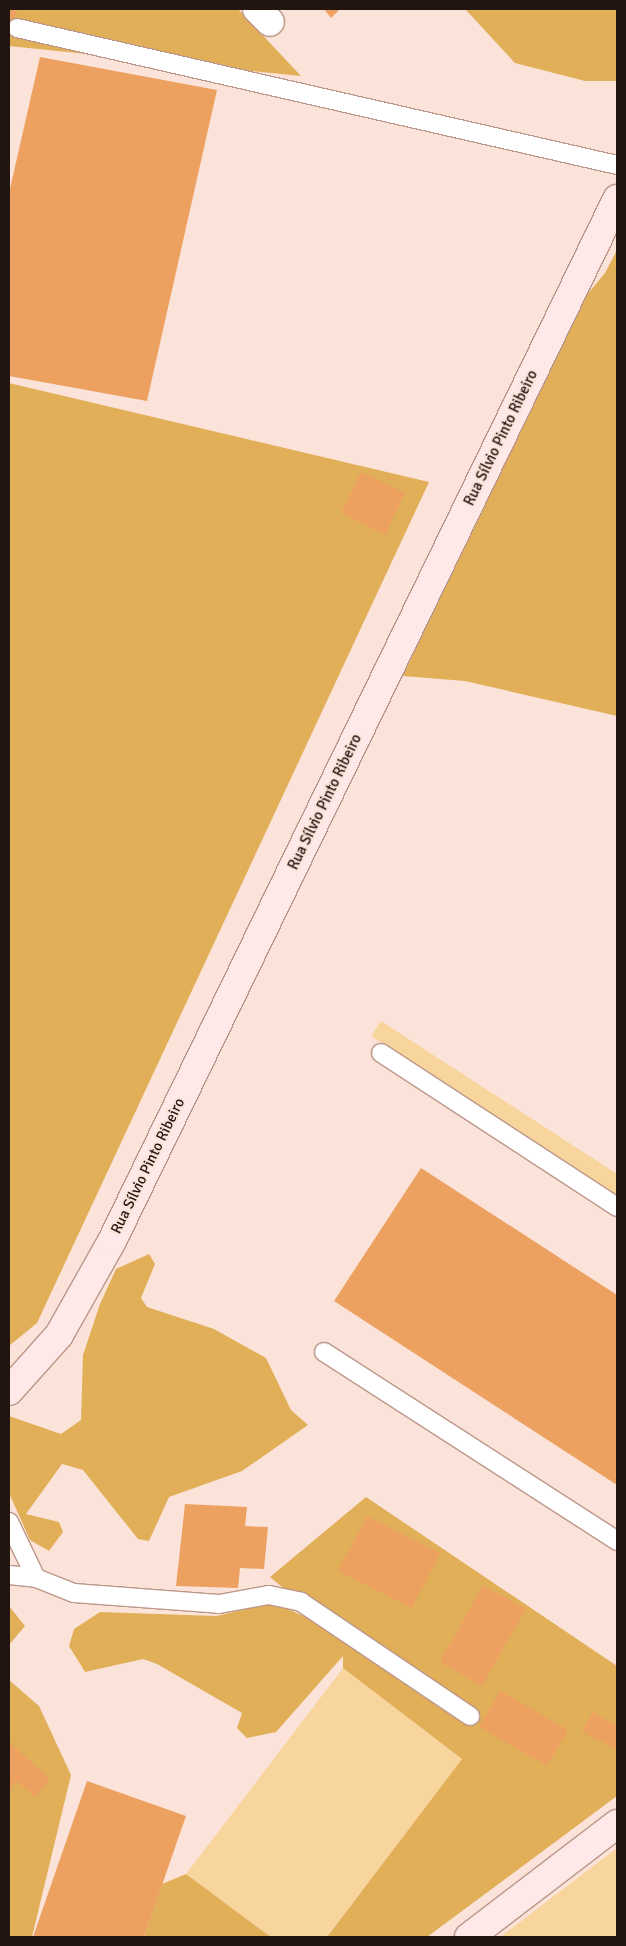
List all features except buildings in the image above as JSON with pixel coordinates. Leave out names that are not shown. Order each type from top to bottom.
[{"type":"street","name":"Rua Sílvio Pinto Ribeiro","points":[[9,1391],[58,1334],[112,1241],[617,199]]},
{"type":"street","points":[[469,1937],[617,1824]]},
{"type":"lane","points":[[17,28],[617,165]]},
{"type":"lane","points":[[381,1053],[617,1207]]},
{"type":"lane","points":[[324,1352],[617,1541]]},
{"type":"lane","points":[[9,1522],[36,1578]]},
{"type":"lane","points":[[9,1575],[36,1578],[74,1593],[218,1604],[269,1595],[301,1602],[470,1716]]},
{"type":"shaded area","points":[[9,9],[238,9],[301,76],[9,46]]},
{"type":"shaded area","points":[[465,9],[617,9],[617,81],[585,81],[515,63]]},
{"type":"shaded area","points":[[617,250],[617,716],[465,681],[403,676],[575,309],[605,273]]},
{"type":"shaded area","points":[[9,383],[429,482],[37,1323],[9,1346]]},
{"type":"shaded area","points":[[381,1021],[617,1174],[617,1197],[371,1036]]},
{"type":"shaded area","points":[[149,1254],[155,1264],[141,1298],[147,1307],[214,1329],[266,1358],[291,1410],[308,1425],[242,1471],[169,1497],[149,1541],[138,1539],[83,1470],[62,1464],[26,1514],[59,1522],[63,1532],[49,1551],[30,1540],[9,1493],[9,1416],[61,1434],[81,1420],[83,1355],[100,1304],[116,1269]]},
{"type":"shaded area","points":[[366,1497],[617,1666],[617,1796],[427,1937],[327,1937],[462,1759],[343,1668],[343,1656],[276,1732],[247,1738],[237,1728],[242,1713],[157,1664],[143,1659],[85,1672],[69,1646],[74,1629],[100,1612],[216,1616],[274,1603],[333,1629],[270,1577]]},
{"type":"shaded area","points":[[9,1606],[25,1626],[9,1645]]},
{"type":"shaded area","points":[[343,1668],[462,1759],[327,1937],[271,1937],[186,1874]]},
{"type":"shaded area","points":[[9,1680],[39,1706],[71,1775],[32,1937],[9,1937]]},
{"type":"shaded area","points":[[617,1848],[617,1937],[500,1937]]},
{"type":"shaded area","points":[[186,1874],[271,1937],[144,1937],[162,1884]]}]
